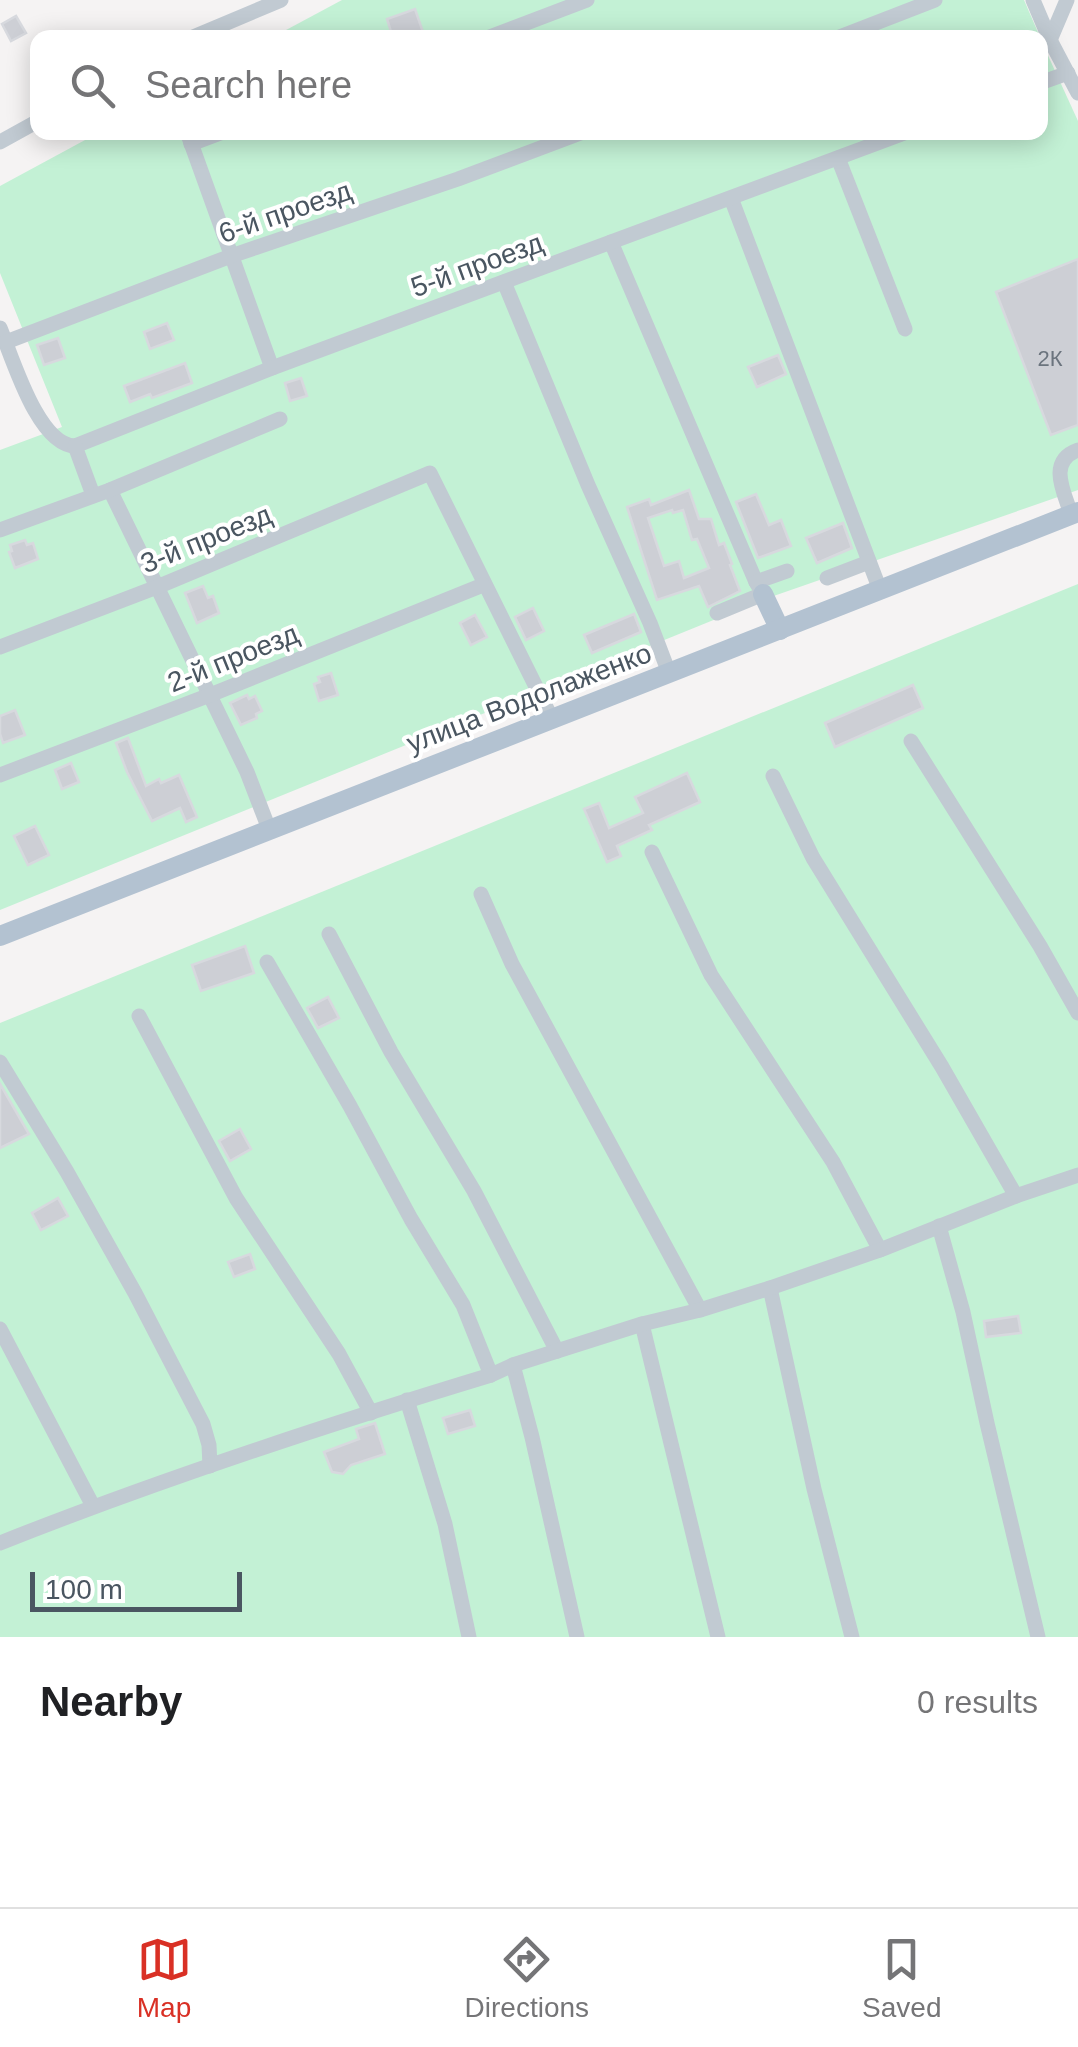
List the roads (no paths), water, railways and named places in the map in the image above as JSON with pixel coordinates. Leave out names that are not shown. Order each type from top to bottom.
[{"type":"main road","name":"улица Водолаженко","points":[[0,936],[1075,513]]},
{"type":"main road","points":[[759,588],[780,630]]},
{"type":"street","points":[[210,30],[281,0]]},
{"type":"street","points":[[509,30],[587,0]]},
{"type":"street","points":[[857,30],[935,0]]},
{"type":"street","points":[[1032,0],[1046,30]]},
{"type":"street","points":[[1050,40],[1067,0]]},
{"type":"street","points":[[1048,36],[1078,93]]},
{"type":"street","points":[[1048,80],[1068,73]]},
{"type":"street","points":[[0,142],[30,125]]},
{"type":"street","points":[[190,140],[272,368]]},
{"type":"street","name":"6-й проезд","points":[[3,335],[562,140]]},
{"type":"street","name":"5-й проезд","points":[[70,446],[886,140]]},
{"type":"street","points":[[838,158],[905,330]]},
{"type":"street","points":[[730,198],[880,590]]},
{"type":"street","points":[[611,242],[759,588]]},
{"type":"street","points":[[504,282],[650,623],[668,674]]},
{"type":"street","points":[[3,335],[36,414],[50,434],[70,446],[93,496]]},
{"type":"street","points":[[0,530],[110,490],[280,419]]},
{"type":"street","points":[[1075,513],[1060,477],[1064,460],[1078,450]]},
{"type":"street","name":"3-й проезд","points":[[0,647],[430,473],[484,585]]},
{"type":"street","points":[[110,490],[210,695],[269,829]]},
{"type":"street","points":[[826,578],[869,562]]},
{"type":"street","points":[[717,613],[787,571]]},
{"type":"street","points":[[484,585],[552,719]]},
{"type":"street","name":"2-й проезд","points":[[0,775],[484,585]]},
{"type":"street","points":[[911,741],[1078,1013]]},
{"type":"street","points":[[773,776],[813,858],[1016,1196]]},
{"type":"street","points":[[652,852],[711,975],[833,1162],[880,1250]]},
{"type":"street","points":[[480,894],[512,964],[700,1310]]},
{"type":"street","points":[[329,934],[391,1052],[474,1192],[557,1351]]},
{"type":"street","points":[[267,962],[463,1305],[492,1375]]},
{"type":"street","points":[[138,1016],[236,1198],[339,1354],[371,1414]]},
{"type":"street","points":[[2,1064],[161,1342],[203,1424],[210,1445],[210,1466]]},
{"type":"street","points":[[0,1543],[93,1506],[513,1365],[770,1288],[1078,1174]]},
{"type":"street","points":[[939,1226],[963,1312],[1038,1637]]},
{"type":"street","points":[[770,1288],[814,1489],[852,1637]]},
{"type":"street","points":[[642,1324],[718,1637]]},
{"type":"street","points":[[0,1329],[93,1506]]},
{"type":"street","points":[[513,1365],[577,1637]]},
{"type":"street","points":[[408,1400],[444,1524],[469,1637]]}]
